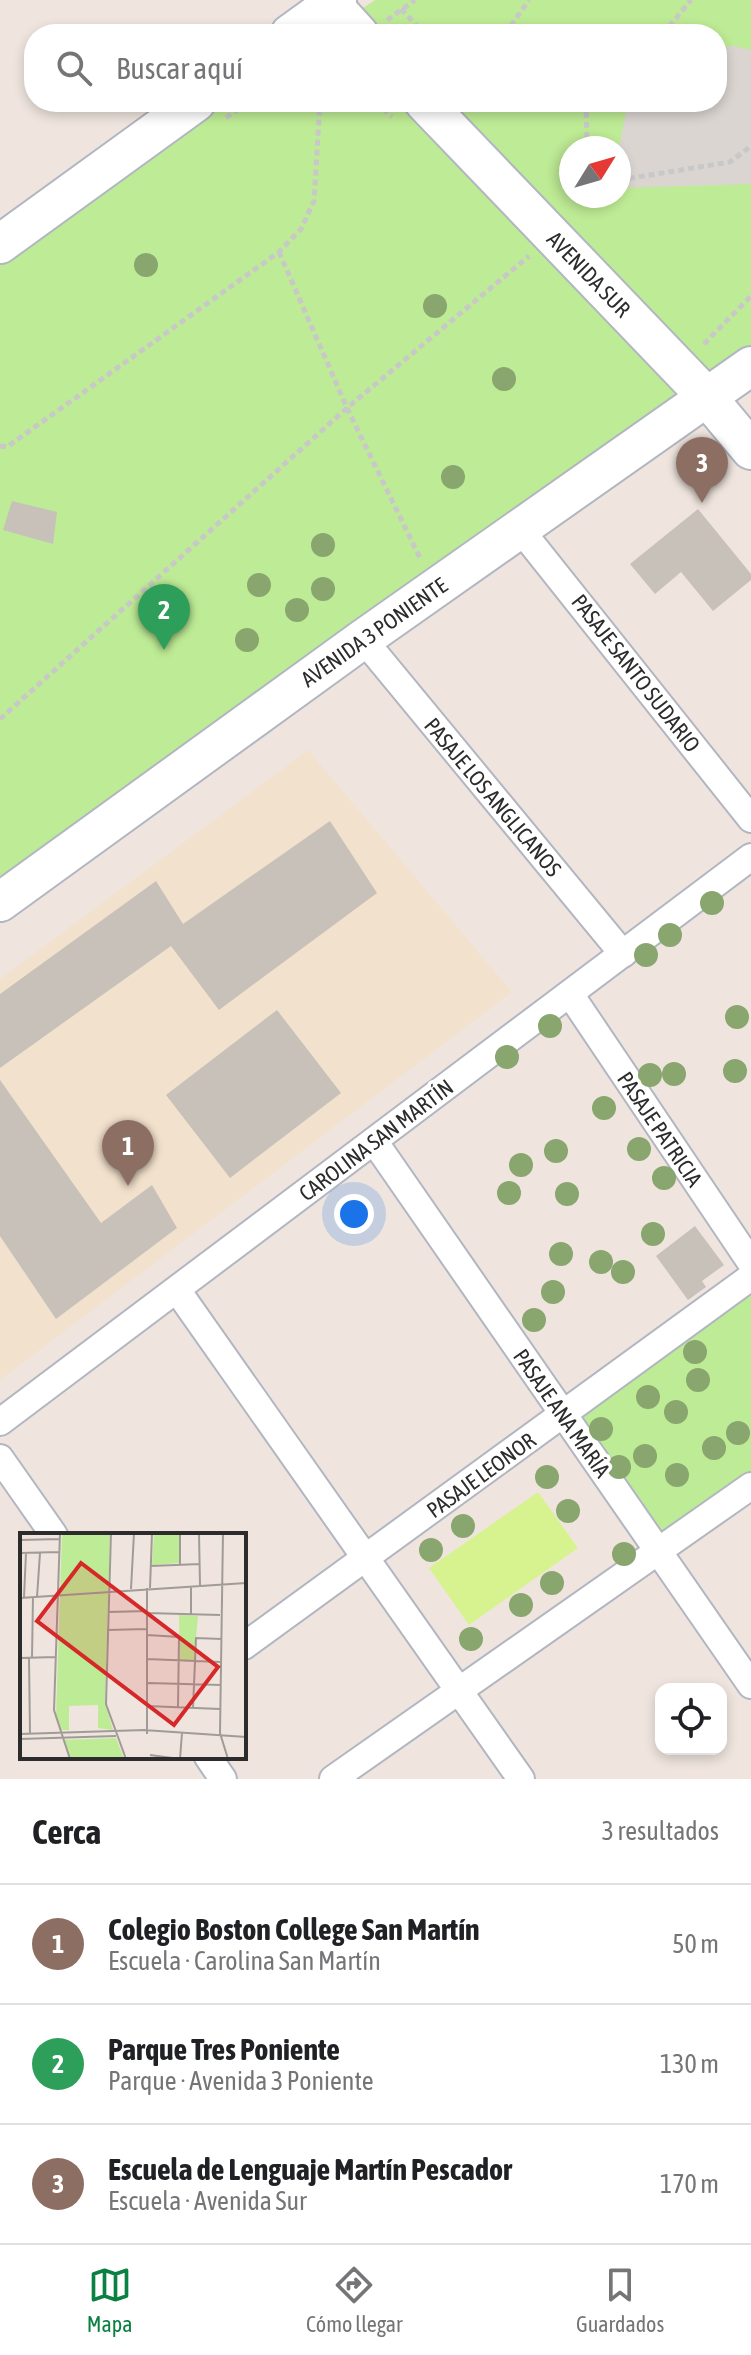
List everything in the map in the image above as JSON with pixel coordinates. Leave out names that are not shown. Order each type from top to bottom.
[{"type":"street","points":[[303,24],[332,1],[361,24]]},
{"type":"street","points":[[0,244],[182,112]]},
{"type":"street","name":"AVENIDA SUR","points":[[434,112],[706,396],[751,450]]},
{"type":"street","name":"AVENIDA 3 PONIENTE","points":[[0,902],[363,639],[751,366]]},
{"type":"street","name":"PASAJE SANTO SUDARIO","points":[[520,529],[751,819]]},
{"type":"street","name":"PASAJE LOS ANGLICANOS","points":[[363,639],[623,954]]},
{"type":"street","name":"CAROLINA SAN MARTÍN","points":[[0,1422],[751,857]]},
{"type":"street","name":"PASAJE PATRICIA","points":[[570,994],[751,1263]]},
{"type":"street","name":"PASAJE ANA MARÍA","points":[[374,1141],[751,1685]]},
{"type":"street","name":"PASAJE LEONOR","points":[[246,1645],[751,1277]]},
{"type":"street","points":[[177,1290],[521,1779]]},
{"type":"street","points":[[0,1458],[53,1533]]},
{"type":"street","points":[[333,1779],[751,1486]]},
{"type":"street","points":[[209,1759],[223,1779]]},
{"type":"path","points":[[378,24],[415,0]]},
{"type":"path","points":[[512,24],[529,0]]},
{"type":"path","points":[[671,24],[691,0]]},
{"type":"path","points":[[401,9],[415,24]]},
{"type":"path","points":[[0,446],[7,447],[279,252],[301,229],[314,201],[319,112]]},
{"type":"path","points":[[586,112],[587,136]]},
{"type":"path","points":[[631,178],[730,162],[751,146]]},
{"type":"path","points":[[279,252],[347,408],[435,589]]},
{"type":"path","points":[[0,719],[347,408],[529,255]]},
{"type":"path","points":[[708,340],[751,296]]},
{"type":"shaded area","points":[[727,46],[751,50],[751,184],[631,188],[631,136],[621,136],[626,112],[727,112]]},
{"type":"shaded area","points":[[308,750],[512,992],[0,1380],[0,979]]},
{"type":"green space","points":[[375,0],[751,0],[751,348],[0,887],[0,264],[214,112],[727,112],[727,24],[339,24]]},
{"type":"green space","points":[[751,1294],[751,1474],[652,1543],[568,1421]]},
{"type":"green space","points":[[538,1492],[578,1548],[469,1625],[429,1568]]},
{"type":"building","points":[[12,501],[57,512],[53,544],[3,530]]},
{"type":"building","points":[[698,509],[751,574],[751,580],[713,611],[681,572],[655,594],[630,564]]},
{"type":"building","points":[[330,821],[377,893],[219,1010],[171,946],[0,1068],[0,994],[156,881],[183,924]]},
{"type":"building","points":[[277,1010],[341,1093],[230,1178],[166,1095]]},
{"type":"building","points":[[0,1080],[101,1223],[152,1185],[177,1228],[56,1319],[0,1236]]},
{"type":"building","points":[[695,1226],[724,1265],[702,1281],[706,1287],[688,1300],[656,1256]]},
{"type":"place","name":"Escuela de Lenguaje Martín Pescador","points":[[702,503]]},
{"type":"place","name":"Parque Tres Poniente","points":[[164,650]]},
{"type":"place","name":"Colegio Boston College San Martín","points":[[128,1186]]}]
